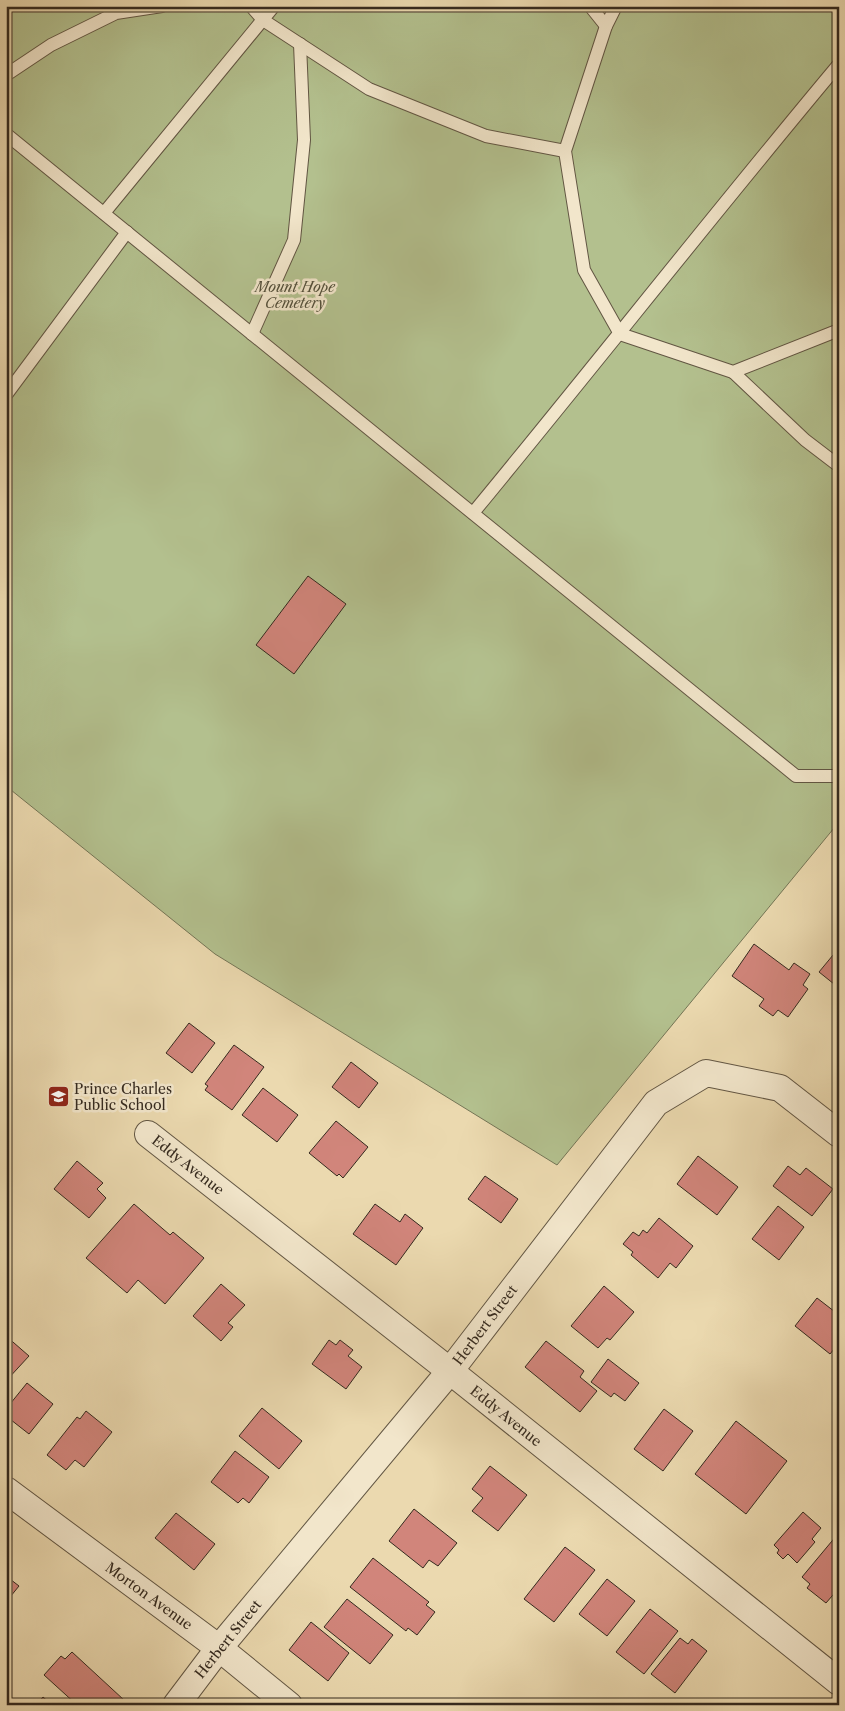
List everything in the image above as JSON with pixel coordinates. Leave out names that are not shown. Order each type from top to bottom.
[{"type":"street","name":"Herbert Street","points":[[176,1705],[219,1648],[450,1371],[656,1103],[706,1073],[780,1088],[839,1134]]},
{"type":"street","name":"Eddy Avenue","points":[[148,1134],[450,1371],[839,1682]]},
{"type":"street","name":"Morton Avenue","points":[[6,1490],[219,1648],[289,1705]]},
{"type":"lane","points":[[6,74],[51,46],[116,13],[162,6]]},
{"type":"lane","points":[[251,6],[263,20],[370,89],[486,136],[565,151]]},
{"type":"lane","points":[[104,213],[274,6]]},
{"type":"lane","points":[[590,6],[606,26]]},
{"type":"lane","points":[[616,6],[606,26],[565,151],[584,270],[620,334],[733,372],[804,440],[839,466]]},
{"type":"lane","points":[[252,334],[294,240],[304,140],[300,44]]},
{"type":"lane","points":[[473,513],[620,334],[696,236],[839,64]]},
{"type":"lane","points":[[6,134],[796,776],[837,776],[839,774]]},
{"type":"lane","points":[[6,395],[127,232]]},
{"type":"lane","points":[[733,372],[839,330]]},
{"type":"green space","name":"Mount Hope Cemetery","points":[[6,6],[839,6],[839,822],[557,1165],[215,954],[6,786]]},
{"type":"building","points":[[308,576],[346,604],[294,674],[256,645]]},
{"type":"building","points":[[754,944],[789,970],[794,963],[810,974],[803,985],[808,989],[788,1017],[778,1010],[773,1016],[759,1006],[764,999],[732,976]]},
{"type":"building","points":[[839,949],[839,988],[819,972]]},
{"type":"building","points":[[189,1023],[215,1043],[192,1073],[166,1053]]},
{"type":"building","points":[[234,1045],[264,1067],[232,1110],[205,1090],[208,1086],[205,1084]]},
{"type":"building","points":[[351,1062],[378,1083],[359,1108],[332,1087]]},
{"type":"building","points":[[263,1088],[298,1115],[277,1142],[242,1115]]},
{"type":"building","points":[[336,1121],[368,1147],[343,1178],[339,1174],[337,1176],[309,1153]]},
{"type":"building","points":[[698,1156],[738,1187],[717,1215],[677,1184]]},
{"type":"building","points":[[77,1161],[103,1183],[97,1189],[106,1198],[89,1218],[54,1189]]},
{"type":"building","points":[[788,1166],[800,1175],[806,1168],[833,1189],[812,1216],[773,1186]]},
{"type":"building","points":[[485,1176],[518,1199],[501,1223],[468,1199]]},
{"type":"building","points":[[134,1204],[170,1235],[173,1232],[204,1258],[165,1304],[138,1280],[127,1293],[86,1258]]},
{"type":"building","points":[[375,1204],[400,1222],[405,1214],[423,1228],[396,1265],[353,1234]]},
{"type":"building","points":[[778,1206],[804,1227],[779,1260],[752,1239]]},
{"type":"building","points":[[659,1218],[693,1246],[676,1268],[670,1263],[658,1278],[631,1255],[633,1252],[623,1244],[633,1232],[639,1236],[643,1230],[647,1233]]},
{"type":"building","points":[[221,1284],[245,1305],[228,1323],[233,1327],[221,1341],[193,1316]]},
{"type":"building","points":[[604,1286],[634,1312],[610,1340],[607,1338],[598,1348],[571,1326]]},
{"type":"building","points":[[817,1298],[839,1315],[839,1343],[830,1354],[795,1326]]},
{"type":"building","points":[[6,1336],[29,1356],[6,1381]]},
{"type":"building","points":[[329,1340],[336,1345],[340,1340],[353,1350],[348,1356],[362,1367],[346,1389],[312,1364]]},
{"type":"building","points":[[546,1341],[584,1371],[580,1377],[597,1391],[580,1412],[525,1367]]},
{"type":"building","points":[[608,1359],[639,1383],[625,1401],[614,1393],[611,1397],[591,1382]]},
{"type":"building","points":[[27,1383],[53,1404],[29,1434],[6,1416],[6,1409]]},
{"type":"building","points":[[262,1408],[302,1441],[279,1469],[239,1436]]},
{"type":"building","points":[[664,1409],[693,1431],[663,1471],[634,1449]]},
{"type":"building","points":[[86,1411],[112,1432],[84,1467],[75,1460],[66,1470],[47,1455],[77,1417],[80,1419]]},
{"type":"building","points":[[736,1421],[787,1461],[746,1514],[695,1474]]},
{"type":"building","points":[[235,1451],[269,1477],[249,1503],[243,1498],[238,1503],[211,1482]]},
{"type":"building","points":[[490,1466],[527,1495],[498,1531],[472,1511],[483,1498],[472,1489]]},
{"type":"building","points":[[414,1509],[457,1543],[438,1566],[429,1560],[423,1568],[389,1541]]},
{"type":"building","points":[[803,1512],[821,1528],[812,1539],[815,1542],[797,1563],[788,1554],[783,1559],[777,1553],[779,1550],[774,1545]]},
{"type":"building","points":[[176,1513],[215,1544],[194,1570],[155,1538]]},
{"type":"building","points":[[837,1535],[839,1536],[839,1588],[826,1603],[807,1588],[810,1584],[802,1577]]},
{"type":"building","points":[[565,1547],[595,1570],[554,1622],[524,1599]]},
{"type":"building","points":[[373,1558],[429,1602],[426,1605],[435,1612],[417,1635],[408,1628],[406,1631],[350,1587]]},
{"type":"building","points":[[6,1576],[19,1586],[6,1602]]},
{"type":"building","points":[[607,1579],[635,1601],[607,1636],[579,1614]]},
{"type":"building","points":[[347,1599],[393,1635],[370,1664],[324,1627]]},
{"type":"building","points":[[650,1609],[678,1631],[644,1674],[616,1652]]},
{"type":"building","points":[[311,1622],[349,1653],[328,1681],[289,1650]]},
{"type":"building","points":[[680,1638],[688,1644],[692,1639],[707,1651],[675,1693],[651,1674]]},
{"type":"building","points":[[72,1652],[124,1700],[120,1705],[77,1705],[44,1675],[61,1656],[65,1659]]},
{"type":"building","points":[[43,1697],[52,1705],[36,1705]]},
{"type":"place","name":"Prince Charles Public School","points":[[58,1097]]}]
